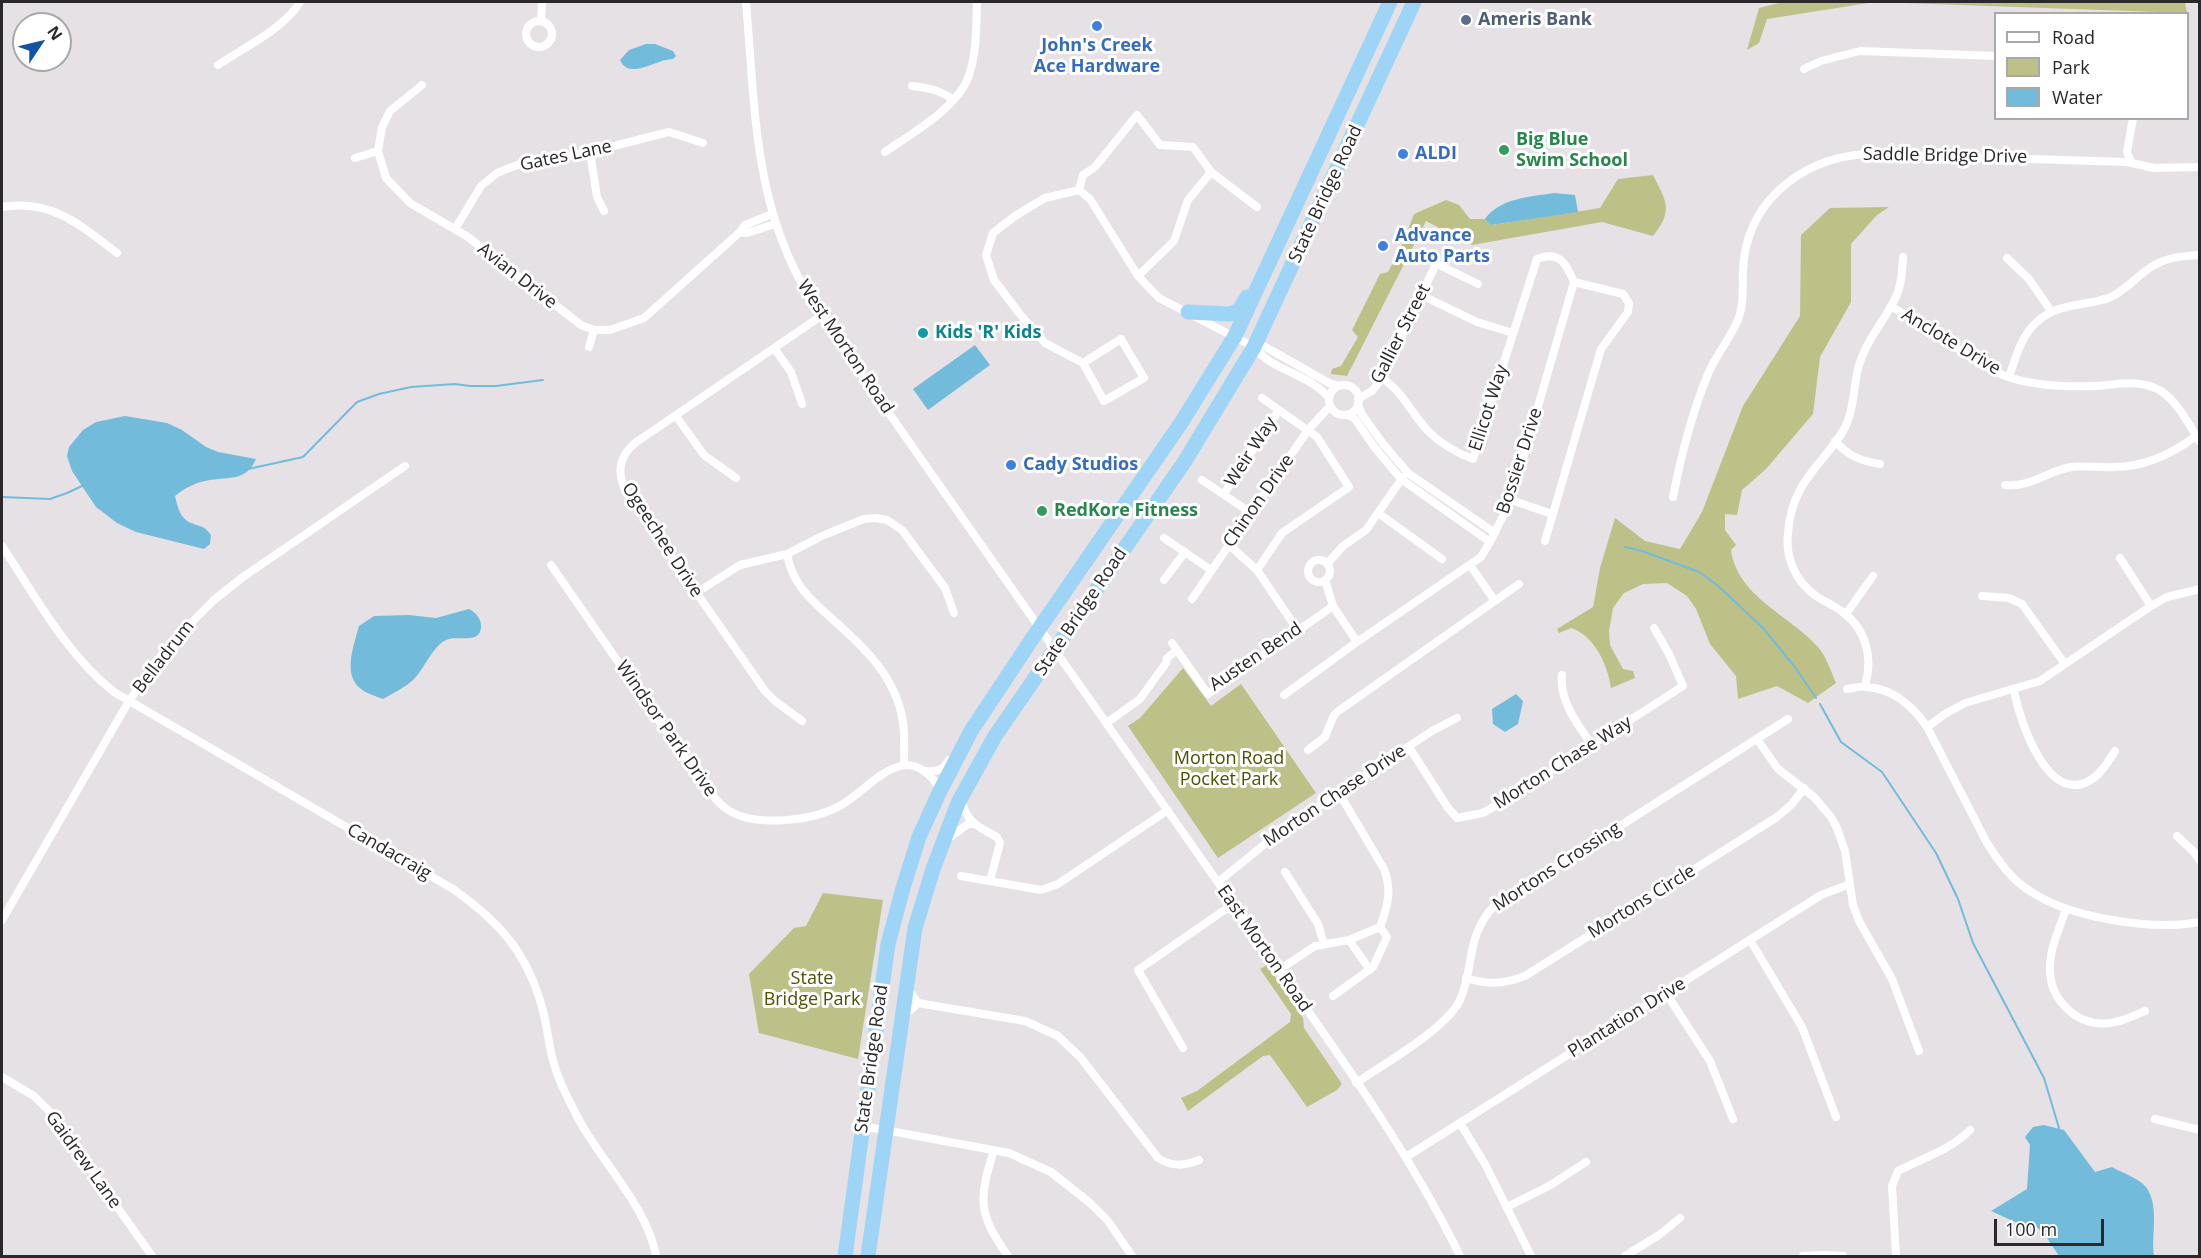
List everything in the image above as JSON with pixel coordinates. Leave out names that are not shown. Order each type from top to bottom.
[{"type":"highway","name":"State Bridge Road","points":[[845,1257],[888,944],[919,837],[971,731],[1181,423],[1235,336],[1389,2]]},
{"type":"highway","name":"State Bridge Road","points":[[868,1257],[915,928],[942,845],[962,795],[995,736],[1185,461],[1254,347],[1414,2]]},
{"type":"highway","name":"State Bridge Road","points":[[1188,312],[1230,314],[1239,310],[1266,258],[1277,247]]},
{"type":"highway","name":"State Bridge Road","points":[[893,1084],[898,1076],[908,1016],[914,1007]]},
{"type":"street","points":[[218,65],[281,23],[300,2]]},
{"type":"street","points":[[541,21],[542,2]]},
{"type":"street","name":"West Morton Road","points":[[746,2],[758,142],[764,181],[775,224],[800,282],[821,316],[1056,648]]},
{"type":"street","points":[[885,152],[953,100],[965,86],[975,46],[977,2]]},
{"type":"street","points":[[1804,69],[1821,61],[1860,51],[1994,56]]},
{"type":"street","points":[[355,158],[378,152],[382,127],[390,111],[422,85]]},
{"type":"street","points":[[912,86],[931,88],[953,100]]},
{"type":"street","points":[[1079,190],[1083,175],[1095,167],[1137,115],[1160,146],[1193,147],[1211,172],[1257,207]]},
{"type":"street","points":[[2130,162],[2127,152],[2133,120]]},
{"type":"street","name":"Gates Lane","points":[[455,229],[481,186],[497,173],[517,165],[590,152],[669,132],[703,143]]},
{"type":"street","name":"Avian Drive","points":[[378,152],[386,178],[410,203],[455,229],[515,272],[553,305],[581,325],[594,330]]},
{"type":"street","points":[[590,152],[597,197],[604,212]]},
{"type":"street","name":"Saddle Bridge Drive","points":[[1673,497],[1680,462],[1708,375],[1739,320],[1744,256],[1750,234],[1759,213],[1788,181],[1817,164],[1859,154],[1987,156],[2130,162],[2154,168],[2199,167]]},
{"type":"street","points":[[1138,276],[1174,242],[1188,200],[1211,172]]},
{"type":"street","points":[[1079,190],[1090,199],[1138,276],[1160,298],[1235,336],[1254,347],[1260,355],[1312,384],[1330,402],[1336,413],[1355,419],[1375,448],[1404,476],[1490,542]]},
{"type":"street","points":[[1079,190],[1045,198],[1015,216],[993,233],[986,255],[994,280],[1045,343],[1083,363],[1104,401],[1144,378],[1121,339],[1083,363]]},
{"type":"street","points":[[2,207],[31,206],[57,212],[75,222],[117,253]]},
{"type":"street","points":[[589,347],[594,330],[610,330],[644,318],[745,225],[772,214]]},
{"type":"street","points":[[740,232],[747,233],[775,224]]},
{"type":"street","points":[[1417,254],[1478,284]]},
{"type":"street","name":"Ellicot Way","points":[[1382,378],[1392,385],[1429,432],[1455,452],[1473,459],[1537,259],[1545,255],[1556,256],[1567,266],[1574,282]]},
{"type":"street","points":[[2009,377],[2026,334],[2037,321],[2051,311],[2111,297],[2151,267],[2168,258],[2199,255]]},
{"type":"street","points":[[1865,686],[1869,666],[1867,646],[1858,628],[1846,614],[1816,596],[1803,584],[1792,566],[1787,544],[1791,513],[1798,492],[1849,418],[1858,369],[1864,351],[1891,306],[1901,282],[1904,256]]},
{"type":"street","points":[[2007,258],[2029,279],[2051,311]]},
{"type":"street","name":"Gallier Street","points":[[1358,401],[1372,391],[1382,378],[1436,264]]},
{"type":"street","points":[[1545,541],[1601,349],[1628,312],[1629,303],[1623,294],[1574,282]]},
{"type":"street","name":"Bossier Drive","points":[[1284,695],[1481,557],[1510,500],[1574,282]]},
{"type":"street","points":[[1421,294],[1477,322],[1513,333]]},
{"type":"street","name":"Anclote Drive","points":[[1891,306],[1983,365],[2009,377],[2061,386],[2093,386],[2129,382],[2147,385],[2161,391],[2172,400],[2198,439]]},
{"type":"street","name":"Ogeechee Drive","points":[[802,721],[765,691],[625,490],[620,475],[621,461],[629,448],[821,316]]},
{"type":"street","points":[[1254,347],[1262,345],[1329,383],[1339,386]]},
{"type":"street","points":[[774,348],[791,372],[802,404]]},
{"type":"street","points":[[1330,402],[1332,391],[1339,386]]},
{"type":"street","name":"Gallier Street","points":[[1339,386],[1350,387],[1356,393],[1358,401],[1355,410],[1348,415]]},
{"type":"street","points":[[1257,570],[1282,533],[1349,487],[1317,437],[1262,398]]},
{"type":"street","points":[[1358,401],[1361,413],[1404,476],[1495,533]]},
{"type":"street","name":"Chinon Drive","points":[[1192,599],[1308,430],[1330,402]]},
{"type":"street","name":"Weir Way","points":[[1224,494],[1279,410]]},
{"type":"street","points":[[676,416],[704,455],[736,478]]},
{"type":"street","points":[[2005,485],[2025,485],[2052,472],[2071,467],[2117,467],[2144,463],[2172,453],[2198,439]]},
{"type":"street","points":[[1835,441],[1854,458],[1880,464]]},
{"type":"street","name":"Belladrum","points":[[2,920],[129,702],[168,646],[214,600],[243,577],[405,466]]},
{"type":"street","points":[[1328,564],[1343,546],[1366,530],[1404,476]]},
{"type":"street","points":[[1202,480],[1251,513]]},
{"type":"street","points":[[1510,500],[1552,514]]},
{"type":"street","points":[[1378,513],[1442,559]]},
{"type":"street","points":[[696,593],[740,565],[787,554],[824,535],[864,519],[876,518],[887,520],[902,530],[945,588],[954,613]]},
{"type":"street","points":[[1164,538],[1211,570]]},
{"type":"street","points":[[1229,544],[1257,570],[1298,629]]},
{"type":"street","name":"Candacraig","points":[[2,546],[72,651],[99,680],[129,702],[453,889],[476,905],[495,923],[519,953],[534,983],[544,1012],[554,1064],[572,1107],[588,1136],[640,1214],[650,1235],[656,1257]]},
{"type":"street","points":[[1164,580],[1185,552]]},
{"type":"street","points":[[787,554],[792,574],[802,591],[857,641],[881,668],[900,704],[904,725],[904,765],[926,771],[934,779],[939,793]]},
{"type":"street","points":[[2120,558],[2151,606]]},
{"type":"street","points":[[1325,580],[1312,579],[1309,568],[1318,560],[1328,564]]},
{"type":"street","points":[[1328,564],[1330,571],[1325,580],[1333,606],[1357,642]]},
{"type":"street","name":"Windsor Park Drive","points":[[551,565],[702,783],[728,810],[757,819],[789,820],[813,816],[841,806],[885,772],[904,765]]},
{"type":"street","points":[[1470,565],[1495,601]]},
{"type":"street","points":[[1846,614],[1873,576]]},
{"type":"street","points":[[1308,750],[1325,736],[1337,712],[1519,584]]},
{"type":"street","points":[[1927,727],[1965,703],[2040,681],[2151,606],[2167,597],[2199,589]]},
{"type":"street","points":[[1982,596],[2009,598],[2022,604],[2065,664]]},
{"type":"street","name":"Austen Bend","points":[[1107,722],[1140,699],[1166,663],[1171,663],[1177,650],[1208,694],[1333,606]]},
{"type":"street","name":"Morton Chase Way","points":[[1408,747],[1457,818],[1483,813],[1592,746],[1683,686],[1654,628]]},
{"type":"street","name":"East Morton Road","points":[[1056,648],[1406,1157],[1426,1190],[1460,1257]]},
{"type":"street","points":[[1562,675],[1561,687],[1572,715],[1592,746]]},
{"type":"street","points":[[1847,689],[1865,686],[1887,692],[1902,700],[1916,712],[1927,727],[1998,861],[2028,890],[2066,909],[2153,926],[2199,922]]},
{"type":"street","points":[[2013,690],[2030,740],[2046,769],[2058,780],[2074,784],[2095,777],[2115,751]]},
{"type":"street","name":"State Bridge Road","points":[[926,771],[935,772],[945,767],[974,715],[990,702]]},
{"type":"street","name":"Morton Chase Drive","points":[[1218,882],[1258,848],[1432,731],[1457,718]]},
{"type":"street","name":"Mortons Crossing","points":[[1356,1083],[1444,1021],[1459,1001],[1476,930],[1494,906],[1788,720]]},
{"type":"street","points":[[1757,739],[1778,769],[1804,788],[1823,806],[1837,828],[1845,852],[1859,921],[1893,979],[1919,1050]]},
{"type":"street","name":"Mortons Circle","points":[[1466,978],[1480,983],[1496,984],[1511,982],[1526,976],[1778,817],[1804,788]]},
{"type":"street","points":[[1279,970],[1304,952],[1324,944],[1349,940],[1380,927],[1389,901],[1389,882],[1384,869],[1339,793]]},
{"type":"street","points":[[962,795],[963,806],[973,824],[997,837],[1000,843],[990,881]]},
{"type":"street","points":[[961,876],[1041,890],[1058,884],[1168,810]]},
{"type":"street","points":[[942,845],[956,831],[968,824],[973,824]]},
{"type":"street","points":[[2177,836],[2194,852],[2199,861]]},
{"type":"street","points":[[1285,872],[1318,924],[1324,944]]},
{"type":"street","name":"Plantation Drive","points":[[1406,1157],[1821,895],[1850,884]]},
{"type":"street","points":[[1183,1048],[1138,970],[1233,904]]},
{"type":"street","points":[[2066,909],[2049,965],[2052,986],[2061,1002],[2078,1017],[2098,1024],[2117,1022],[2145,1011]]},
{"type":"street","points":[[1333,996],[1373,968],[1387,937],[1380,927]]},
{"type":"street","points":[[1349,940],[1370,970]]},
{"type":"street","points":[[1750,940],[1802,1027],[1836,1117]]},
{"type":"street","points":[[906,987],[914,1007],[1025,1021],[1043,1028],[1063,1041],[1081,1059],[1158,1158],[1174,1165],[1187,1165],[1199,1160]]},
{"type":"street","points":[[1666,993],[1710,1061],[1732,1119]]},
{"type":"street","name":"Gaidrew Lane","points":[[2,1077],[34,1096],[50,1112],[152,1257]]},
{"type":"street","points":[[2154,1119],[2199,1130]]},
{"type":"street","points":[[1460,1123],[1485,1164],[1531,1257]]},
{"type":"street","points":[[863,1126],[994,1149],[1009,1153],[1051,1172],[1108,1221],[1132,1257]]},
{"type":"street","points":[[1896,1257],[1892,1186],[1898,1171],[1959,1141],[1970,1130]]},
{"type":"street","points":[[994,1149],[984,1182],[982,1204],[988,1226],[1008,1257]]},
{"type":"street","points":[[1507,1207],[1586,1162]]},
{"type":"street","points":[[1625,1257],[1680,1218]]},
{"type":"street","points":[[1803,1257],[1838,1256]]},
{"type":"green space","points":[[1783,2],[1875,2],[1767,19],[1759,43],[1747,50],[1759,8]]},
{"type":"green space","points":[[1875,2],[2185,2],[2187,12]]},
{"type":"green space","points":[[1653,175],[1664,199],[1666,212],[1660,227],[1653,236],[1602,222],[1472,245],[1426,221],[1347,376],[1331,374],[1332,369],[1341,366],[1358,337],[1352,330],[1380,274],[1388,272],[1414,214],[1446,200],[1459,205],[1470,219],[1485,219],[1492,225],[1600,208],[1618,179]]},
{"type":"green space","points":[[1889,207],[1877,215],[1851,244],[1851,302],[1820,357],[1813,414],[1766,469],[1742,490],[1737,515],[1725,514],[1725,530],[1736,545],[1731,550],[1735,566],[1743,580],[1766,604],[1817,646],[1826,659],[1836,683],[1808,703],[1777,686],[1738,699],[1736,676],[1710,644],[1696,609],[1687,596],[1667,583],[1643,584],[1624,593],[1613,608],[1609,631],[1610,645],[1623,669],[1633,671],[1635,678],[1611,688],[1603,661],[1587,637],[1571,628],[1559,633],[1557,629],[1593,607],[1600,568],[1615,518],[1645,541],[1680,549],[1702,512],[1743,406],[1800,316],[1801,235],[1830,208]]},
{"type":"green space","name":"Morton Road Pocket Park","points":[[1183,668],[1211,706],[1241,684],[1316,793],[1218,858],[1128,726],[1140,718]]},
{"type":"green space","name":"State Bridge Park","points":[[823,893],[883,900],[858,1059],[759,1033],[749,974],[794,928],[806,926]]},
{"type":"green space","points":[[1267,965],[1303,1018],[1304,1028],[1342,1084],[1337,1090],[1307,1107],[1270,1055],[1263,1056],[1188,1111],[1181,1098],[1197,1091],[1290,1022],[1291,1014],[1260,969]]},
{"type":"water","points":[[646,44],[655,44],[673,51],[676,56],[673,59],[636,69],[624,66],[620,60],[629,50]]},
{"type":"water","points":[[1554,193],[1575,195],[1578,212],[1491,225],[1485,219],[1491,212],[1507,203],[1525,197]]},
{"type":"water","points":[[975,345],[990,365],[928,410],[913,389]]},
{"type":"water","points":[[125,416],[167,423],[218,452],[256,459],[248,471],[242,475],[201,482],[175,496],[184,518],[202,527],[211,535],[210,544],[204,549],[136,532],[117,523],[96,507],[72,471],[67,456],[69,447],[83,430],[96,422]]},
{"type":"water","points":[[469,609],[477,615],[480,621],[480,632],[474,637],[450,639],[441,643],[411,682],[383,699],[366,692],[355,683],[352,676],[351,659],[359,626],[374,616],[409,615],[436,618]]},
{"type":"water","points":[[1516,694],[1523,701],[1518,724],[1505,732],[1493,724],[1492,709]]},
{"type":"water","points":[[2044,1125],[2064,1130],[2095,1172],[2112,1167],[2137,1179],[2145,1186],[2153,1206],[2154,1256],[2059,1256],[2037,1227],[2026,1227],[1991,1211],[2027,1189],[2030,1145],[2025,1137],[2033,1127]]},
{"type":"waterway","points":[[248,469],[303,457],[357,402],[379,394],[411,387],[455,384],[496,386],[543,380]]},
{"type":"waterway","points":[[2,497],[50,499],[82,486]]},
{"type":"waterway","points":[[1625,547],[1699,572],[1717,585],[1763,628],[1816,698]]},
{"type":"waterway","points":[[1820,704],[1841,742],[1882,772],[1936,853],[1958,899],[1973,943],[2044,1078],[2059,1128]]},
{"type":"place","name":"Ameris Bank","points":[[1466,20]]},
{"type":"place","name":"John's Creek Ace Hardware","points":[[1097,26]]},
{"type":"place","name":"Big Blue Swim School","points":[[1504,150]]},
{"type":"place","name":"ALDI","points":[[1403,154]]},
{"type":"place","name":"Advance Auto Parts","points":[[1383,246]]},
{"type":"place","name":"Kids 'R' Kids","points":[[923,333]]},
{"type":"place","name":"Cady Studios","points":[[1011,465]]},
{"type":"place","name":"RedKore Fitness","points":[[1042,511]]}]
